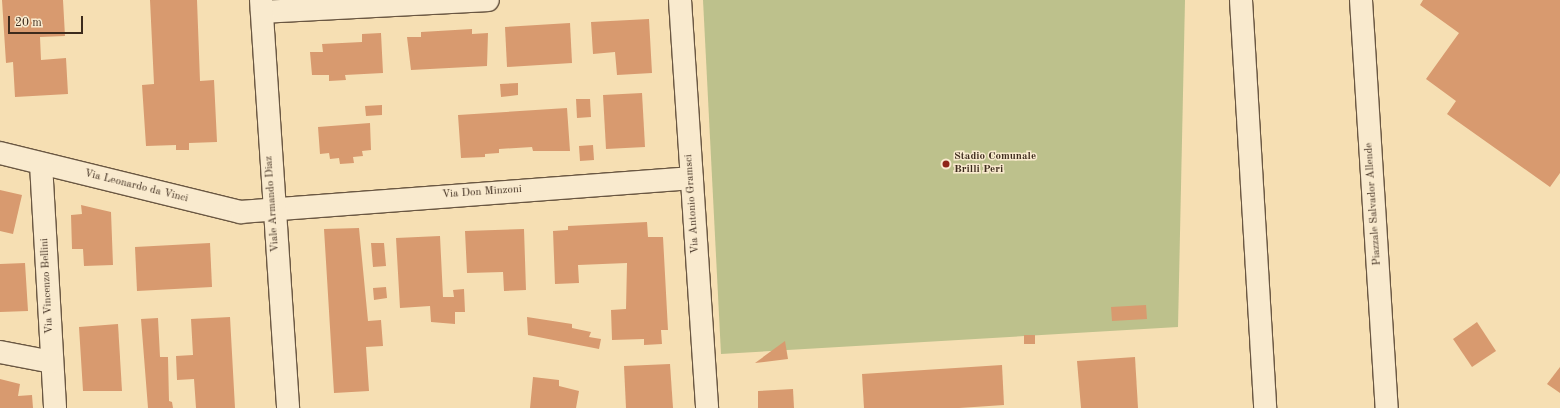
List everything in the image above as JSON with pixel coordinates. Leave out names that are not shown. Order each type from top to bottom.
[{"type":"street","points":[[262,6],[488,0]]},
{"type":"street","name":"Via Antonio Gramsci","points":[[680,0],[707,408]]},
{"type":"street","points":[[1241,0],[1265,408]]},
{"type":"street","name":"Piazzale Salvador Allende","points":[[1361,0],[1387,408]]},
{"type":"street","name":"Viale Armando Diaz","points":[[262,6],[273,209],[288,408]]},
{"type":"street","name":"Via Leonardo da Vinci","points":[[0,152],[41,164],[241,212],[273,209]]},
{"type":"street","name":"Via Vincenzo Bellini","points":[[41,164],[55,408]]},
{"type":"street","name":"Via Don Minzoni","points":[[273,209],[692,178]]},
{"type":"street","points":[[0,352],[52,362]]},
{"type":"green space","name":"Stadio Comunale Brilli Peri","points":[[703,0],[1185,0],[1178,327],[721,354]]},
{"type":"building","points":[[2,0],[63,0],[65,36],[40,37],[41,60],[66,58],[68,94],[15,97],[13,62],[6,63]]},
{"type":"building","points":[[150,0],[197,0],[200,81],[214,80],[217,142],[189,143],[189,150],[176,150],[176,145],[146,146],[142,85],[154,84]]},
{"type":"building","points":[[1423,0],[1560,0],[1560,173],[1550,187],[1447,114],[1456,101],[1426,79],[1459,33],[1420,5]]},
{"type":"building","points":[[649,19],[652,73],[617,75],[615,52],[593,54],[591,22]]},
{"type":"building","points":[[570,23],[572,63],[507,67],[505,27]]},
{"type":"building","points":[[472,29],[472,34],[488,33],[487,66],[411,70],[407,37],[421,37],[421,32]]},
{"type":"building","points":[[381,33],[383,73],[345,75],[346,80],[329,81],[329,75],[312,75],[310,52],[323,52],[322,44],[362,42],[362,34]]},
{"type":"building","points":[[518,83],[518,95],[501,97],[500,84]]},
{"type":"building","points":[[642,93],[645,147],[606,149],[603,95]]},
{"type":"building","points":[[576,99],[590,99],[591,117],[577,118]]},
{"type":"building","points":[[382,105],[382,115],[366,116],[365,106]]},
{"type":"building","points":[[567,108],[570,151],[533,151],[532,147],[499,149],[499,153],[485,154],[485,157],[461,158],[458,115]]},
{"type":"building","points":[[370,123],[371,150],[362,151],[363,156],[353,157],[354,163],[340,164],[339,158],[330,159],[329,153],[320,154],[318,127]]},
{"type":"building","points":[[593,145],[594,160],[580,161],[579,146]]},
{"type":"building","points":[[0,190],[22,195],[13,234],[0,231]]},
{"type":"building","points":[[81,205],[111,212],[113,265],[84,266],[83,249],[72,249],[71,215],[82,214]]},
{"type":"building","points":[[647,222],[648,237],[663,237],[668,330],[661,330],[662,344],[644,345],[644,339],[612,340],[611,310],[626,309],[627,263],[578,265],[579,283],[555,284],[553,231],[568,230],[568,226]]},
{"type":"building","points":[[359,228],[368,321],[381,320],[383,346],[366,347],[369,391],[334,393],[324,229]]},
{"type":"building","points":[[524,229],[526,290],[504,291],[503,272],[467,273],[465,231]]},
{"type":"building","points":[[440,236],[443,297],[454,297],[453,290],[464,289],[465,312],[455,312],[455,324],[431,322],[430,306],[400,308],[396,238]]},
{"type":"building","points":[[210,243],[212,287],[137,291],[135,247]]},
{"type":"building","points":[[371,243],[384,243],[386,266],[373,267]]},
{"type":"building","points":[[25,263],[28,311],[0,312],[0,264]]},
{"type":"building","points":[[386,287],[387,298],[374,300],[373,288]]},
{"type":"building","points":[[1146,305],[1147,319],[1112,321],[1111,307]]},
{"type":"building","points":[[230,317],[235,408],[196,408],[194,379],[177,380],[176,356],[193,355],[191,319]]},
{"type":"building","points":[[527,317],[572,324],[572,328],[591,332],[589,337],[601,339],[599,349],[528,335]]},
{"type":"building","points":[[158,318],[160,357],[168,357],[169,401],[172,402],[173,408],[148,408],[141,319]]},
{"type":"building","points":[[1477,322],[1496,351],[1472,367],[1453,339]]},
{"type":"building","points":[[118,324],[122,391],[83,391],[79,327]]},
{"type":"building","points":[[1024,335],[1035,335],[1035,344],[1024,344]]},
{"type":"building","points":[[785,341],[788,359],[755,363]]},
{"type":"building","points":[[1135,357],[1138,408],[1081,408],[1077,361]]},
{"type":"building","points":[[670,364],[673,408],[626,408],[624,366]]},
{"type":"building","points":[[1002,365],[1004,405],[959,408],[864,408],[862,374]]},
{"type":"building","points":[[1560,367],[1560,393],[1547,384]]},
{"type":"building","points":[[533,377],[559,380],[559,386],[579,391],[576,408],[530,408]]},
{"type":"building","points":[[0,379],[20,384],[18,396],[32,395],[33,408],[0,408]]},
{"type":"building","points":[[793,389],[794,408],[758,408],[758,391]]},
{"type":"place","name":"Stadio Comunale Brilli Peri","points":[[946,164]]}]
